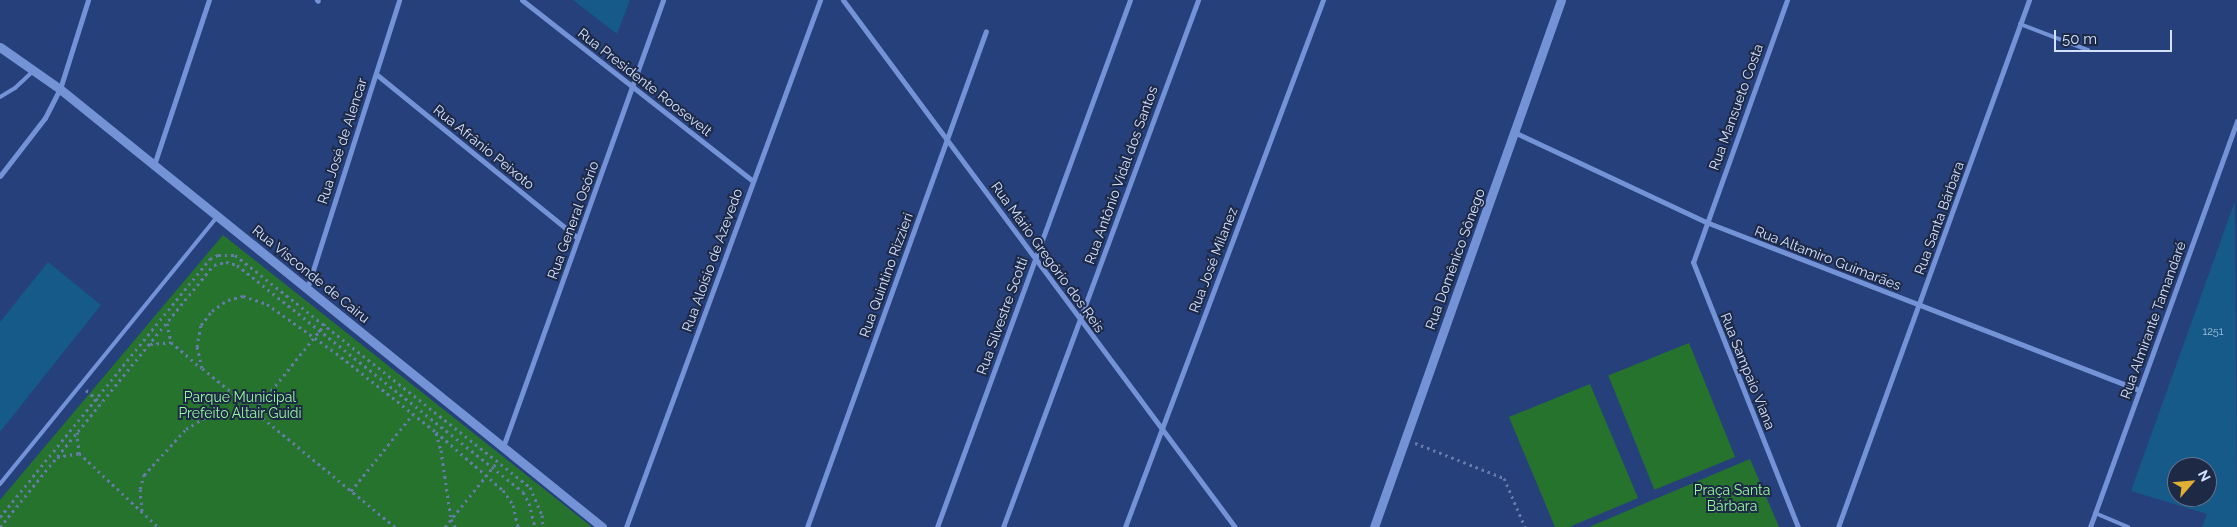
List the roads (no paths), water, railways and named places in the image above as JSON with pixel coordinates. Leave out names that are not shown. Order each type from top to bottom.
[{"type":"street","points":[[0,176],[45,118],[60,89],[88,0]]},
{"type":"street","points":[[154,165],[209,0]]},
{"type":"street","name":"Rua José de Alencar","points":[[307,289],[399,0]]},
{"type":"street","name":"Rua Presidente Roosevelt","points":[[522,0],[753,181]]},
{"type":"street","name":"Rua General Osório","points":[[504,447],[663,0]]},
{"type":"street","name":"Rua Aloísio de Azevedo","points":[[626,527],[820,0]]},
{"type":"street","name":"Rua Mário Gregório dos Reis","points":[[844,0],[1036,256],[1080,319],[1235,527]]},
{"type":"street","name":"Rua Silvestre Scotti","points":[[936,527],[1130,0]]},
{"type":"street","name":"Rua Antônio Vidal dos Santos","points":[[1003,527],[1198,0]]},
{"type":"street","name":"Rua José Milanez","points":[[1125,527],[1323,0]]},
{"type":"street","name":"Rua Domênico Sônego","points":[[1374,527],[1561,0]]},
{"type":"street","name":"Rua Mansueto Costa","points":[[1706,222],[1787,0]]},
{"type":"street","name":"Rua Santa Bárbara","points":[[1838,527],[2029,0]]},
{"type":"street","name":"Rua Quintino Rizzieri","points":[[806,527],[986,31]]},
{"type":"street","name":"Rua Visconde de Cairu","points":[[0,47],[60,89],[602,527]]},
{"type":"street","name":"Rua Afrânio Peixoto","points":[[376,74],[578,238]]},
{"type":"street","name":"Rua Almirante Tamandaré","points":[[2090,527],[2237,121]]},
{"type":"street","name":"Rua Altamiro Guimarães","points":[[1514,132],[1706,222],[2140,390]]},
{"type":"street","name":"Rua Sampaio Viana","points":[[1706,222],[1693,262],[1798,527]]},
{"type":"lane","points":[[2020,24],[2088,50]]},
{"type":"lane","points":[[0,97],[34,71]]},
{"type":"lane","points":[[0,484],[81,387],[218,216]]},
{"type":"lane","points":[[2095,513],[2128,527]]},
{"type":"park label","name":"Parque Municipal Prefeito Altair Guidi","points":[[240,406]]},
{"type":"park label","name":"Praça Santa Bárbara","points":[[1732,498]]}]
